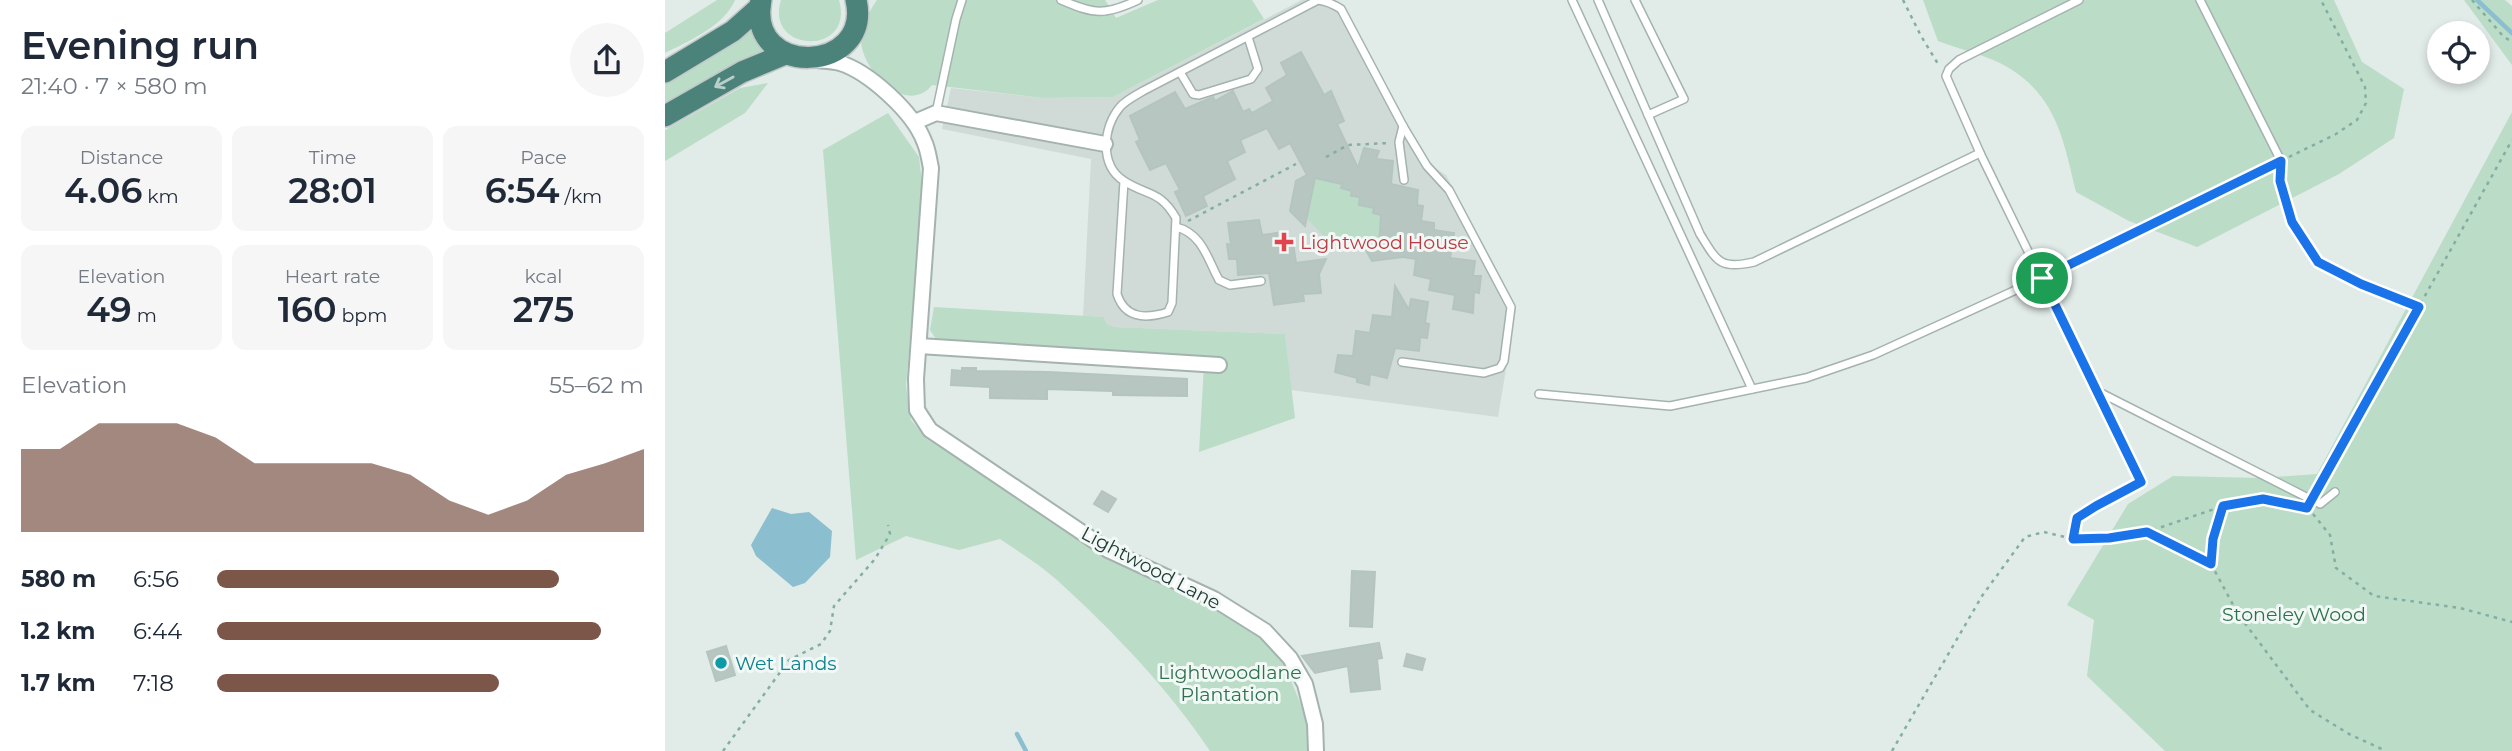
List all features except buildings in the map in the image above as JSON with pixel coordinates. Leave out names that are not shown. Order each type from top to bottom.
[{"type":"highway","points":[[760,4],[761,21],[774,45],[785,54],[813,59],[828,56],[841,47],[851,35],[859,2]]},
{"type":"highway","points":[[665,72],[733,31],[760,4]]},
{"type":"highway","points":[[665,116],[742,72],[785,54]]},
{"type":"street","points":[[851,35],[852,52],[858,71]]},
{"type":"street","name":"Lightwood Lane","points":[[813,59],[839,62],[858,71],[894,99],[915,122],[925,142],[931,168],[916,379],[917,410],[930,430],[1108,550],[1214,599],[1265,631],[1290,658],[1305,684],[1315,724],[1316,751]]},
{"type":"street","points":[[915,122],[936,113],[1105,144]]},
{"type":"street","points":[[919,346],[1219,365]]},
{"type":"lane","points":[[936,113],[955,19],[962,0]]},
{"type":"lane","points":[[1061,0],[1087,11],[1114,11],[1137,0]]},
{"type":"lane","points":[[1124,181],[1117,294],[1121,307],[1128,312],[1149,316],[1168,312],[1172,303],[1176,218],[1170,207],[1155,194],[1124,181],[1116,173],[1105,144],[1112,118],[1121,105],[1318,0],[1335,5],[1341,9],[1427,166],[1449,190],[1511,307],[1504,361],[1500,368],[1484,373],[1402,362]]},
{"type":"lane","points":[[1572,0],[1752,388]]},
{"type":"lane","points":[[1598,0],[1700,234],[1716,259],[1733,267],[1753,262],[1980,153]]},
{"type":"lane","points":[[1635,0],[1684,99],[1648,115]]},
{"type":"lane","points":[[2079,0],[1958,60],[1946,76],[1980,153],[2141,482]]},
{"type":"lane","points":[[2200,0],[2281,161]]},
{"type":"lane","points":[[1180,72],[1193,94],[1199,95],[1251,79],[1258,69],[1248,37]]},
{"type":"lane","points":[[1403,126],[1399,142],[1404,180]]},
{"type":"lane","points":[[1176,227],[1184,229],[1196,238],[1209,256],[1219,280],[1230,285],[1261,281]]},
{"type":"lane","points":[[1539,394],[1669,406],[1807,378],[1873,355],[2042,278]]},
{"type":"lane","points":[[2096,391],[2309,504],[2320,504],[2335,492]]},
{"type":"path","points":[[1903,0],[1946,76]]},
{"type":"path","points":[[2042,278],[2336,134],[2357,120],[2366,103],[2365,87],[2321,0]]},
{"type":"path","points":[[2472,0],[2503,36],[2512,42]]},
{"type":"path","points":[[2309,504],[2512,140]]},
{"type":"path","points":[[1326,157],[1348,145],[1399,142]]},
{"type":"path","points":[[2281,161],[2280,181],[2292,222],[2318,262],[2361,284],[2419,307]]},
{"type":"path","points":[[1176,227],[1296,164]]},
{"type":"path","points":[[2073,539],[2077,518],[2141,482]]},
{"type":"path","points":[[1892,751],[1982,596],[2025,537],[2044,532],[2073,539],[2109,538],[2147,532],[2223,506],[2263,499],[2309,504]]},
{"type":"path","points":[[2309,504],[2330,536],[2336,568],[2374,596],[2461,608],[2512,622]]},
{"type":"path","points":[[2223,506],[2213,539],[2211,564],[2238,614],[2310,710],[2349,734],[2386,751]]},
{"type":"path","points":[[723,751],[789,660],[821,644],[829,631],[834,606],[874,559],[890,534],[888,525]]},
{"type":"path","points":[[2147,532],[2211,564]]},
{"type":"shaded area","name":"Lightwood House","points":[[1302,0],[1335,0],[1343,5],[1429,164],[1446,175],[1516,309],[1498,417],[1291,390],[1285,334],[1114,327],[1107,324],[1104,317],[1083,316],[1091,159],[942,129],[951,88],[1043,98],[1113,97]]},
{"type":"green space","points":[[717,0],[735,0],[723,18],[714,25],[665,53],[665,33]]},
{"type":"green space","points":[[781,0],[839,0],[840,19],[834,32],[823,39],[810,41],[796,38],[785,30],[779,18]]},
{"type":"green space","points":[[877,0],[1105,0],[1116,18],[1158,0],[1252,0],[1264,19],[1113,97],[1043,98],[932,85],[922,93],[910,96],[887,86],[869,65],[863,53],[862,30]]},
{"type":"green space","points":[[1923,0],[2334,0],[2362,62],[2404,89],[2394,138],[2339,174],[2197,247],[2129,221],[2076,192],[2056,122],[2038,93],[2009,68],[1984,56],[1938,41]]},
{"type":"green space","points":[[2464,0],[2505,0],[2512,6],[2512,65],[2490,35],[2490,21],[2480,21]]},
{"type":"green space","points":[[756,28],[769,51],[751,56],[665,105],[665,82]]},
{"type":"green space","points":[[768,83],[745,113],[665,161],[665,130],[740,88]]},
{"type":"green space","name":"Stoneley Wood","points":[[2512,112],[2512,751],[2165,751],[2087,676],[2094,620],[2067,605],[2128,504],[2173,476],[2260,478],[2317,474]]},
{"type":"green space","name":"Lightwoodlane Plantation","points":[[888,113],[919,157],[923,192],[906,386],[911,420],[927,439],[1095,549],[1244,622],[1278,650],[1310,726],[1310,751],[1210,751],[1158,683],[1099,619],[1050,574],[1000,539],[959,550],[906,536],[856,560],[823,150]]},
{"type":"green space","points":[[1318,179],[1342,184],[1341,188],[1352,191],[1351,196],[1360,197],[1359,205],[1374,208],[1374,213],[1391,217],[1390,224],[1380,223],[1379,244],[1398,247],[1380,252],[1376,247],[1329,241],[1298,210],[1309,204],[1313,189],[1303,188]]},
{"type":"green space","points":[[934,307],[1104,317],[1107,324],[1114,327],[1285,334],[1295,418],[1199,452],[1204,366],[938,342],[930,330]]},
{"type":"water","points":[[772,508],[791,514],[809,512],[832,531],[830,557],[805,583],[793,587],[756,556],[751,545]]},
{"type":"waterway","points":[[2477,0],[2512,33]]},
{"type":"waterway","points":[[1017,734],[1026,751]]},
{"type":"place","name":"Lightwood House","points":[[1284,242]]},
{"type":"place","name":"Wet Lands","points":[[721,663]]},
{"type":"route","points":[[2281,161],[2280,181],[2292,222],[2318,262],[2361,284],[2419,307],[2307,508],[2263,499],[2223,506],[2213,539],[2211,564],[2147,532],[2109,538],[2073,539],[2077,518],[2141,482],[2042,278],[2281,161]]}]
